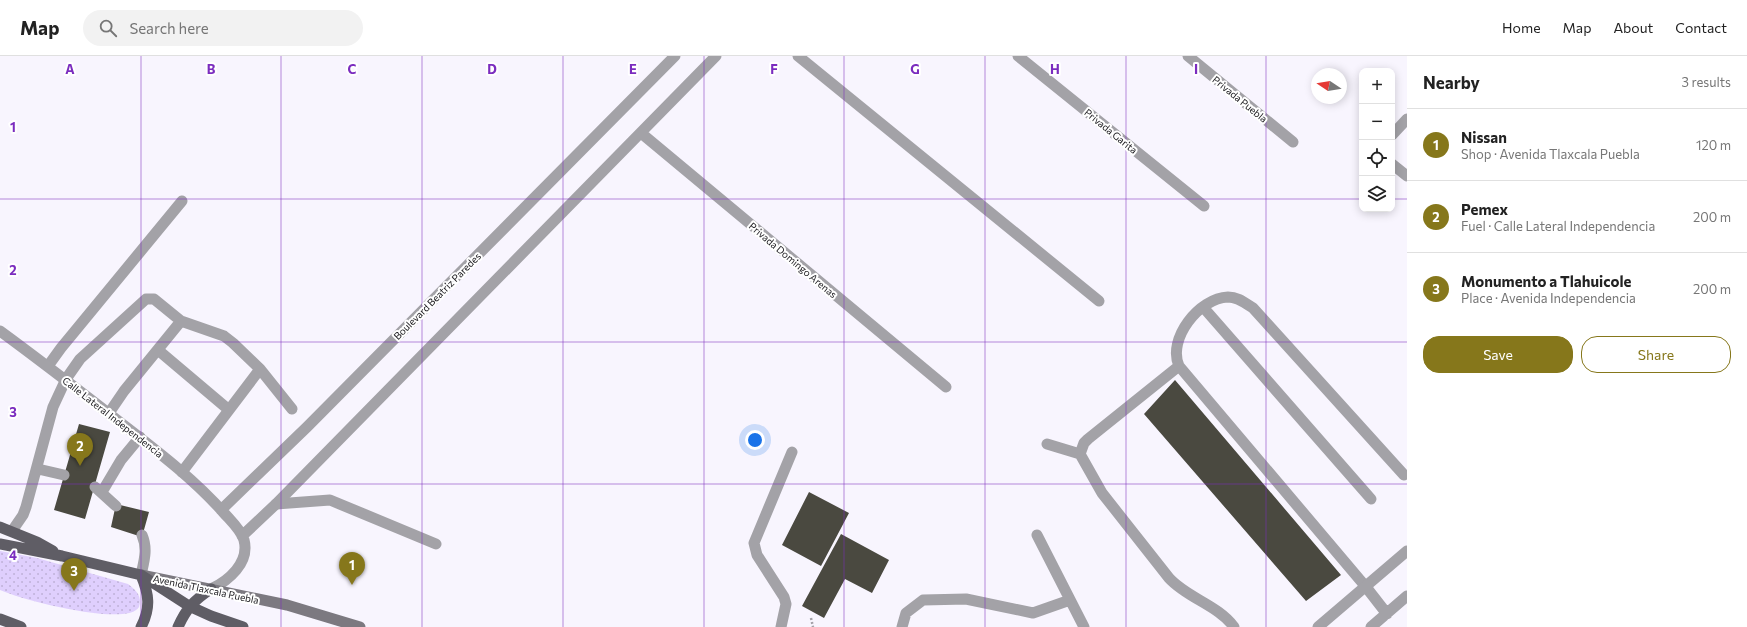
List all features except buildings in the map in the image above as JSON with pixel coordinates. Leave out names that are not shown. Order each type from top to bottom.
[{"type":"main road","points":[[0,527],[12,531],[62,556]]},
{"type":"main road","points":[[0,544],[62,556],[140,575],[149,600],[148,610],[141,627]]},
{"type":"main road","name":"Avenida Tlaxcala Puebla","points":[[140,575],[286,605],[360,627]]},
{"type":"main road","name":"Avenida Tlaxcala Puebla","points":[[140,575],[189,606],[211,616],[243,627]]},
{"type":"main road","points":[[178,627],[183,614],[189,606],[210,589]]},
{"type":"main road","points":[[0,619],[21,627]]},
{"type":"street","name":"Boulevard Beatriz Paredes","points":[[221,510],[341,393],[674,56]]},
{"type":"street","points":[[242,536],[276,504],[716,56]]},
{"type":"street","points":[[798,56],[1099,301]]},
{"type":"street","name":"Privada Garita","points":[[1018,56],[1204,206]]},
{"type":"street","name":"Privada Puebla","points":[[1188,56],[1293,142]]},
{"type":"street","points":[[1395,132],[1407,119]]},
{"type":"street","name":"Privada Domingo Arenas","points":[[641,133],[946,387]]},
{"type":"street","points":[[1395,166],[1407,176]]},
{"type":"street","points":[[48,366],[60,348],[182,201]]},
{"type":"street","points":[[1387,614],[1366,587],[1179,366],[1176,360],[1176,351],[1180,333],[1188,322],[1203,307],[1214,300],[1228,297],[1242,300],[1253,308],[1404,475]]},
{"type":"street","points":[[12,531],[23,515],[38,468],[53,407],[66,379],[80,359],[146,299],[154,298],[181,321],[224,336],[260,369],[292,409]]},
{"type":"street","points":[[1203,307],[1371,499]]},
{"type":"street","points":[[109,413],[124,391],[181,321]]},
{"type":"street","name":"Calle Lateral Independencia","points":[[0,331],[66,379],[140,437],[182,472],[221,510]]},
{"type":"street","points":[[158,350],[229,410]]},
{"type":"street","points":[[1080,454],[1084,443],[1088,439],[1179,366]]},
{"type":"street","points":[[182,472],[260,369]]},
{"type":"street","points":[[116,506],[98,490],[140,437]]},
{"type":"street","points":[[1046,444],[1080,454],[1102,494],[1168,578],[1222,615],[1234,627]]},
{"type":"street","points":[[781,627],[786,604],[784,597],[757,556],[754,543],[792,452]]},
{"type":"street","points":[[38,468],[64,475]]},
{"type":"street","points":[[276,504],[330,500],[436,544]]},
{"type":"street","points":[[210,589],[222,583],[236,571],[244,551],[242,536],[221,510]]},
{"type":"street","points":[[140,575],[146,551],[142,535]]},
{"type":"street","points":[[1037,535],[1084,627]]},
{"type":"street","points":[[1318,627],[1407,551]]},
{"type":"street","points":[[1371,627],[1407,596]]},
{"type":"street","points":[[902,627],[906,613],[923,600],[966,599],[1033,613],[1070,600]]},
{"type":"path","points":[[811,618],[813,627]]},
{"type":"shaded area","points":[[0,551],[37,558],[128,584],[138,594],[140,600],[139,607],[131,612],[116,614],[97,613],[74,610],[12,595],[0,590]]},
{"type":"place","name":"Pemex","points":[[80,466]]},
{"type":"place","name":"Nissan","points":[[352,585]]},
{"type":"place","name":"Monumento a Tlahuicole","points":[[74,591]]}]
